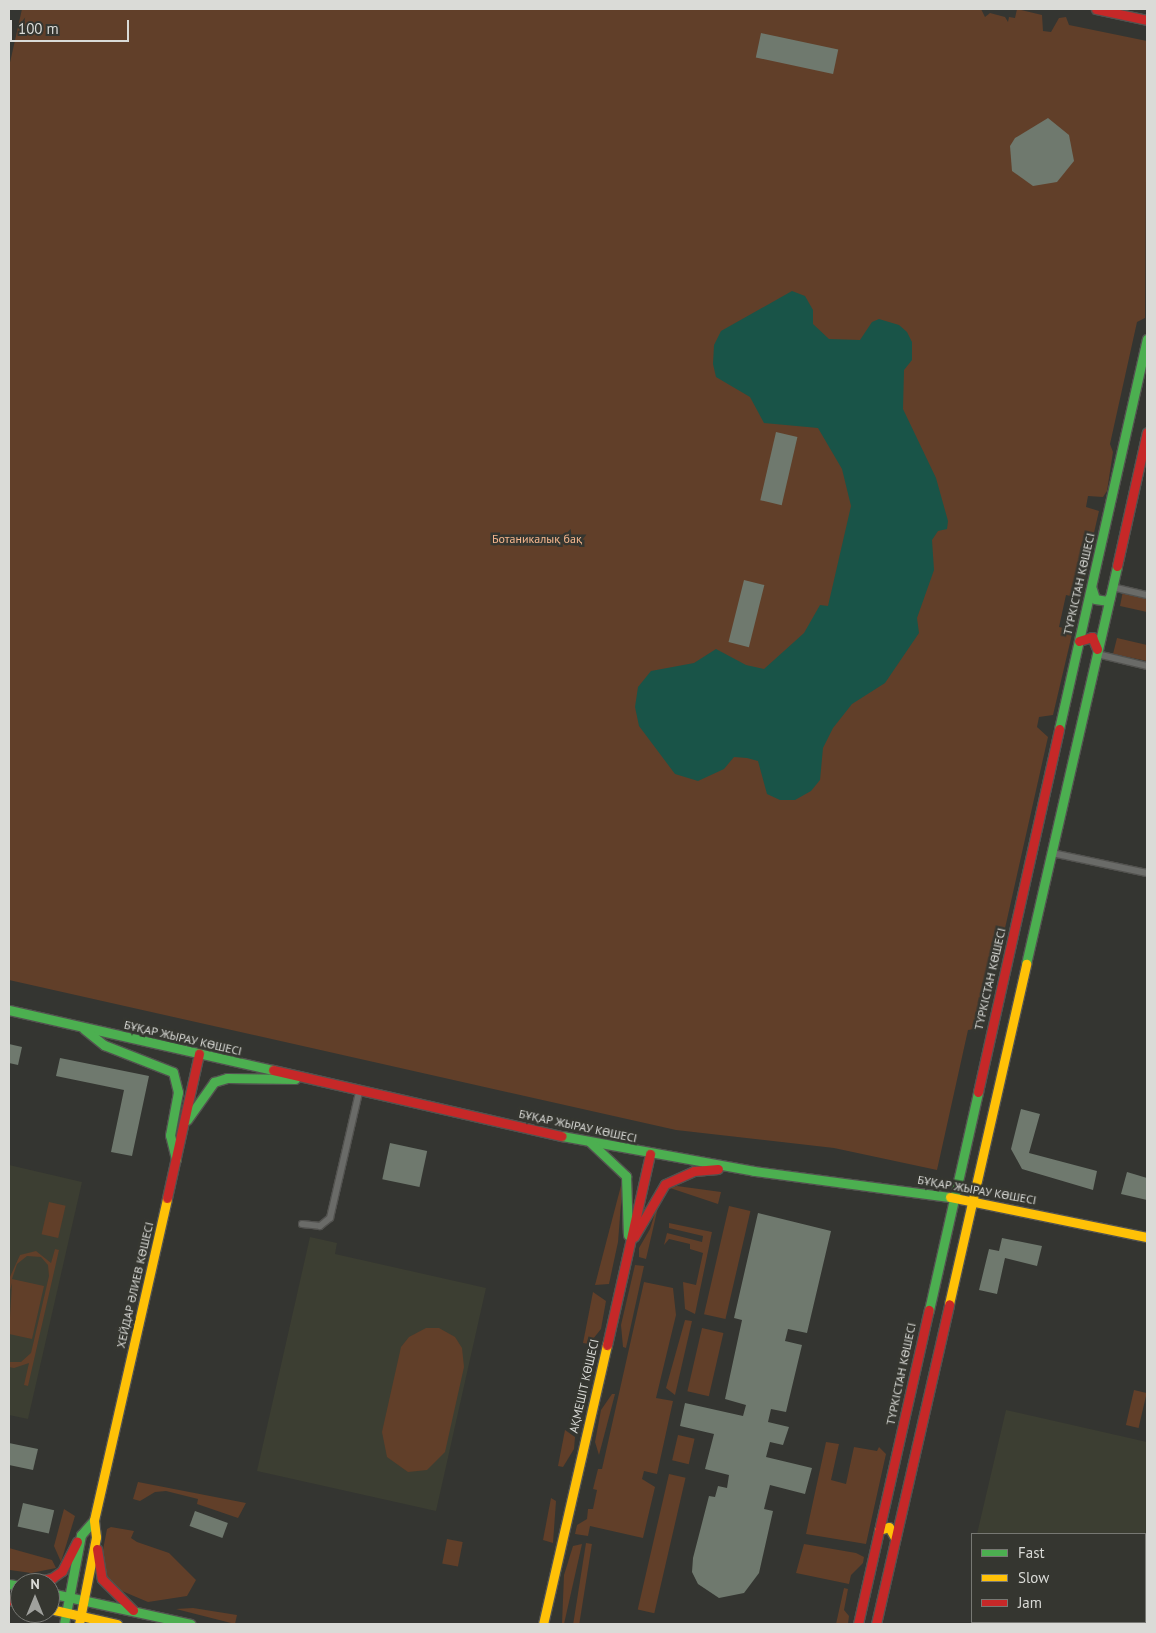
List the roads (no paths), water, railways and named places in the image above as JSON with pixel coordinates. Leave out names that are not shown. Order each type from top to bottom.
[{"type":"main road","points":[[1096,9],[1147,20]]},
{"type":"main road","name":"ТҮРКІСТАН КӨШЕСІ","points":[[858,1624],[1147,343]]},
{"type":"main road","points":[[876,1624],[1147,432]]},
{"type":"main road","points":[[1092,584],[1095,599],[1106,601],[1111,592]]},
{"type":"main road","points":[[1079,642],[1083,637],[1092,636],[1097,654]]},
{"type":"main road","name":"БҰҚАР ЖЫРАУ КӨШЕСІ","points":[[9,1010],[360,1092],[650,1154],[730,1168],[973,1200],[1147,1237]]},
{"type":"main road","points":[[82,1027],[104,1045],[136,1054],[173,1072],[178,1092],[170,1135],[176,1162]]},
{"type":"main road","name":"ХЕЙДАР ӘЛИЕВ КӨШЕСІ","points":[[80,1620],[96,1537],[94,1520],[199,1054]]},
{"type":"main road","points":[[184,1125],[214,1082],[227,1078],[277,1082],[300,1078]]},
{"type":"main road","points":[[590,1142],[626,1176],[629,1245]]},
{"type":"main road","name":"АҚМЕШІТ КӨШЕСІ","points":[[543,1624],[650,1154]]},
{"type":"main road","points":[[629,1245],[665,1184],[694,1171],[730,1168]]},
{"type":"main road","points":[[887,1495],[887,1506],[902,1511]]},
{"type":"main road","name":"ХЕЙДАР ӘЛИЕВ КӨШЕСІ","points":[[59,1573],[81,1535],[94,1520]]},
{"type":"main road","points":[[879,1530],[889,1527],[895,1539]]},
{"type":"main road","points":[[64,1624],[81,1535]]},
{"type":"main road","points":[[96,1537],[102,1579],[110,1591],[135,1612]]},
{"type":"main road","points":[[60,1595],[191,1624]]},
{"type":"main road","points":[[60,1612],[80,1620],[117,1624]]},
{"type":"main road","points":[[545,1614],[548,1624]]},
{"type":"street","points":[[1111,592],[1147,595]]},
{"type":"street","points":[[1097,654],[1147,666]]},
{"type":"street","points":[[1052,853],[1147,873]]},
{"type":"street","points":[[302,1224],[320,1226],[330,1218],[360,1092]]},
{"type":"park label","name":"Ботаникалық бақ","points":[[537,539]]}]
